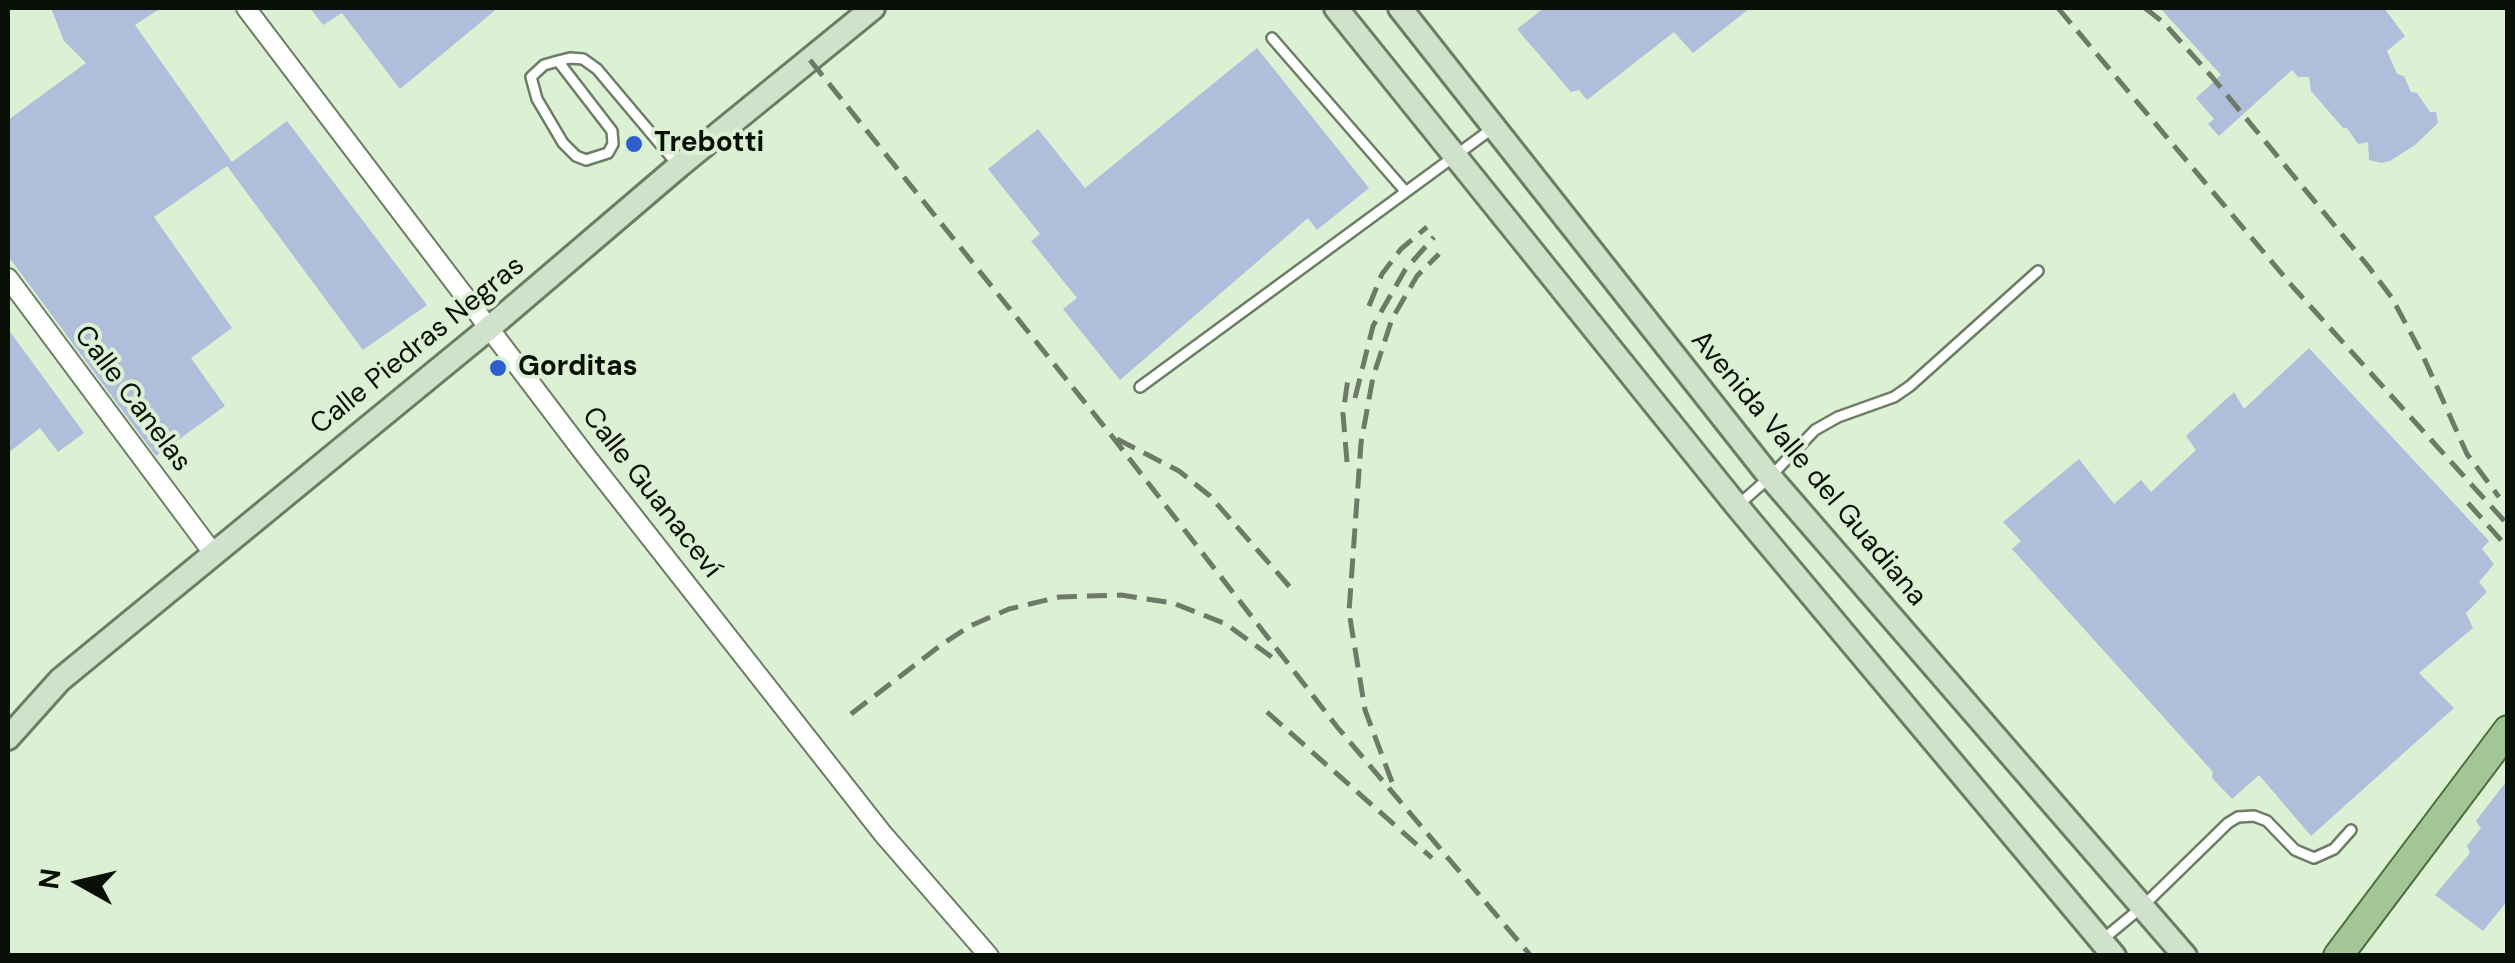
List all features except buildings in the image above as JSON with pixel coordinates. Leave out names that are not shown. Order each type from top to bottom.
[{"type":"main road","name":"Calle Piedras Negras","points":[[8,738],[60,680],[873,8]]},
{"type":"main road","points":[[1336,8],[1737,506],[2108,948]]},
{"type":"main road","name":"Avenida Valle del Guadiana","points":[[1400,8],[1770,478],[2185,956]]},
{"type":"main road","points":[[2338,956],[2508,730]]},
{"type":"street","name":"Calle Guanaceví","points":[[246,8],[488,329],[884,834],[989,956]]},
{"type":"street","name":"Calle Canelas","points":[[8,278],[213,552]]},
{"type":"lane","points":[[1272,38],[1405,191]]},
{"type":"lane","points":[[558,61],[612,131],[613,144],[608,152],[586,160],[576,156],[537,99],[531,77],[535,70],[558,61],[584,60],[597,69],[679,166]]},
{"type":"lane","points":[[1140,387],[1496,127]]},
{"type":"lane","points":[[1737,506],[1815,430],[1838,417],[1894,397],[1910,386],[2038,271]]},
{"type":"lane","points":[[2108,948],[2142,906],[2228,823],[2238,818],[2254,816],[2267,821],[2295,850],[2314,858],[2334,849],[2351,830]]},
{"type":"railway","points":[[2058,8],[2293,287],[2508,525]]},
{"type":"railway","points":[[2145,8],[2164,23],[2212,77],[2392,298],[2467,454],[2499,497]]},
{"type":"railway","points":[[810,60],[1111,435],[1338,728],[1531,956]]},
{"type":"railway","points":[[1369,306],[1382,274],[1401,249],[1427,227]]},
{"type":"railway","points":[[1355,398],[1373,326],[1405,270],[1434,237]]},
{"type":"railway","points":[[1392,782],[1365,710],[1349,612],[1361,443],[1373,377],[1392,319],[1417,276],[1439,254]]},
{"type":"railway","points":[[1347,462],[1343,414],[1348,378]]},
{"type":"railway","points":[[1117,439],[1179,471],[1210,496],[1296,594]]},
{"type":"railway","points":[[2468,503],[2508,548]]},
{"type":"railway","points":[[851,714],[970,626],[1009,609],[1059,597],[1121,595],[1173,603],[1226,624],[1273,658]]},
{"type":"railway","points":[[1267,712],[1432,858]]},
{"type":"place","name":"Trebotti","points":[[634,144]]},
{"type":"place","name":"Gorditas","points":[[498,368]]}]
